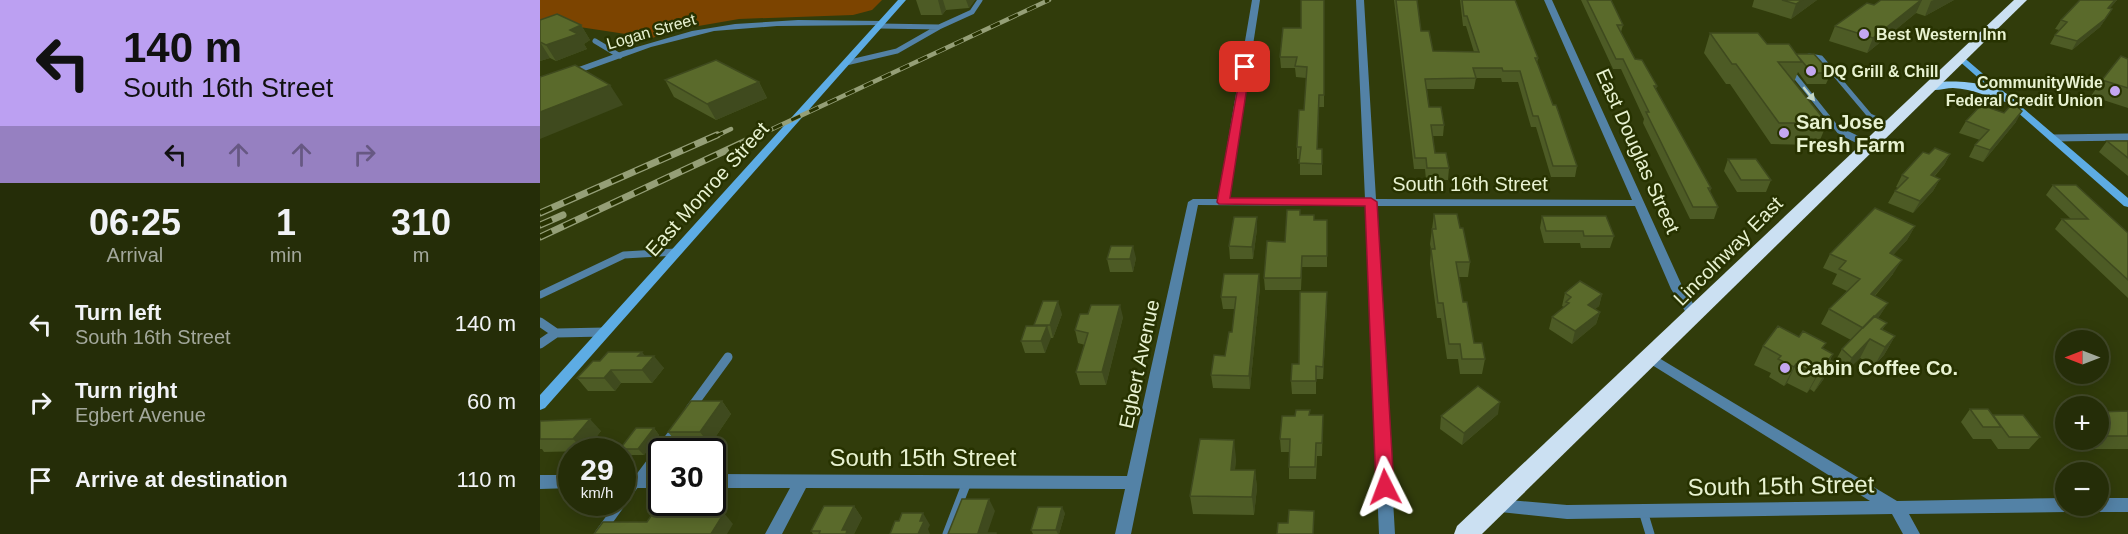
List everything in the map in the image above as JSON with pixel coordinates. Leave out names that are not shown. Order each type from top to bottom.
[{"type":"highway","name":"Lincolnway East","points":[[1466,534],[2021,0]]},
{"type":"main road","points":[[1931,87],[1940,84],[1965,86],[1990,91],[2009,100]]},
{"type":"street","name":"East Monroe Street","points":[[540,404],[902,0]]},
{"type":"street","points":[[1224,202],[1256,0]]},
{"type":"street","points":[[1360,0],[1387,534]]},
{"type":"street","name":"East Douglas Street","points":[[1548,0],[1677,289],[1695,316]]},
{"type":"street","name":"Logan Street","points":[[540,84],[687,34],[734,26],[881,25]]},
{"type":"street","points":[[1961,58],[2128,204]]},
{"type":"street","name":"South 16th Street","points":[[1193,202],[1638,202]]},
{"type":"street","name":"Egbert Avenue","points":[[1123,534],[1193,202]]},
{"type":"street","points":[[1649,357],[1897,508],[1912,534]]},
{"type":"street","name":"South 15th Street","points":[[726,481],[1134,483]]},
{"type":"street","points":[[773,534],[802,481]]},
{"type":"street","points":[[540,482],[558,482]]},
{"type":"street","name":"South 15th Street","points":[[1497,506],[1568,512],[2055,505]]},
{"type":"street","points":[[2109,505],[2128,505]]},
{"type":"lane","points":[[846,63],[897,51],[939,27],[972,12],[980,0]]},
{"type":"lane","points":[[881,25],[939,27]]},
{"type":"lane","points":[[595,41],[620,56]]},
{"type":"lane","points":[[1805,56],[1821,58],[1870,116],[1890,125]]},
{"type":"lane","points":[[1786,65],[1839,131],[1869,145]]},
{"type":"lane","points":[[2052,138],[2128,137]]},
{"type":"lane","points":[[540,296],[624,255],[676,252]]},
{"type":"lane","points":[[540,322],[556,333],[605,332]]},
{"type":"lane","points":[[540,345],[556,333]]},
{"type":"lane","points":[[686,414],[728,357]]},
{"type":"lane","points":[[636,474],[679,424]]},
{"type":"lane","points":[[947,534],[967,482]]},
{"type":"lane","points":[[1643,511],[1650,534]]},
{"type":"lane","points":[[599,534],[612,516]]},
{"type":"shaded area","points":[[540,0],[882,0],[872,10],[853,15],[739,19],[681,29],[652,38],[540,21]]},
{"type":"building","points":[[1301,0],[1324,0],[1324,95],[1319,95],[1317,149],[1322,149],[1322,164],[1299,163],[1301,147],[1297,147],[1299,110],[1304,110],[1307,67],[1295,66],[1297,57],[1280,57],[1283,28],[1301,28]]},
{"type":"building","points":[[1396,0],[1417,0],[1421,31],[1429,31],[1433,51],[1479,52],[1467,16],[1464,16],[1462,0],[1515,0],[1577,166],[1553,166],[1538,116],[1533,116],[1520,71],[1503,71],[1502,68],[1473,68],[1476,78],[1425,79],[1429,107],[1441,107],[1444,125],[1431,125],[1435,153],[1446,153],[1449,168],[1427,168],[1426,158],[1415,158]]},
{"type":"building","points":[[1587,0],[1611,0],[1623,25],[1617,25],[1635,59],[1642,60],[1657,86],[1654,86],[1711,188],[1708,188],[1718,207],[1693,207],[1646,112],[1649,112],[1623,59],[1616,59]]},
{"type":"building","points":[[1782,0],[1802,0],[1796,4]]},
{"type":"building","points":[[1881,0],[1921,0],[1873,38],[1835,26],[1867,3],[1874,5]]},
{"type":"building","points":[[2080,0],[2115,0],[2108,8],[2112,9],[2105,19],[2077,41],[2055,35],[2067,22],[2061,20]]},
{"type":"building","points":[[557,14],[581,25],[570,30],[578,34],[546,45],[540,42],[540,20]]},
{"type":"building","points":[[1710,33],[1758,33],[1767,44],[1789,44],[1802,62],[1778,62],[1827,123],[1779,123]]},
{"type":"building","points":[[1796,54],[1814,54],[1831,73],[1812,73]]},
{"type":"building","points":[[2121,56],[2128,59],[2128,88],[2102,80]]},
{"type":"building","points":[[716,60],[759,82],[707,104],[665,80]]},
{"type":"building","points":[[575,65],[610,85],[540,112],[540,77]]},
{"type":"building","points":[[2013,103],[2022,111],[1990,150],[1975,145],[1989,130],[1966,121],[1981,105],[2004,113]]},
{"type":"building","points":[[2107,141],[2128,141],[2128,158]]},
{"type":"building","points":[[1935,148],[1950,154],[1931,175],[1940,179],[1920,201],[1895,191],[1908,178],[1902,175],[1923,152],[1929,154]]},
{"type":"building","points":[[1728,159],[1756,159],[1771,180],[1741,180]]},
{"type":"building","points":[[2053,185],[2076,185],[2128,233],[2128,280],[2062,219],[2088,219]]},
{"type":"building","points":[[1875,208],[1915,226],[1890,253],[1902,260],[1871,294],[1888,303],[1863,328],[1829,309],[1860,279],[1839,269],[1846,261],[1830,254]]},
{"type":"building","points":[[1287,210],[1300,210],[1300,215],[1314,215],[1314,220],[1327,220],[1327,256],[1302,256],[1301,278],[1264,278],[1267,241],[1285,242]]},
{"type":"building","points":[[1434,214],[1457,214],[1460,228],[1463,228],[1470,262],[1456,262],[1463,302],[1467,302],[1474,343],[1482,343],[1485,359],[1462,359],[1460,344],[1449,344],[1443,303],[1438,303],[1431,249],[1435,249],[1432,229],[1436,229]]},
{"type":"building","points":[[1542,216],[1606,216],[1614,236],[1584,236],[1583,231],[1546,231]]},
{"type":"building","points":[[1234,217],[1257,217],[1252,247],[1229,246]]},
{"type":"building","points":[[1111,246],[1133,246],[1130,259],[1107,259]]},
{"type":"building","points":[[1224,274],[1259,274],[1249,376],[1211,375],[1214,355],[1225,356],[1229,332],[1232,332],[1236,297],[1221,297]]},
{"type":"building","points":[[1580,281],[1602,294],[1588,305],[1600,312],[1575,331],[1552,317],[1569,303],[1566,302],[1571,297],[1565,293]]},
{"type":"building","points":[[1300,292],[1327,292],[1323,367],[1316,366],[1316,381],[1291,381],[1292,364],[1299,364]]},
{"type":"building","points":[[1043,301],[1058,301],[1050,325],[1034,325]]},
{"type":"building","points":[[1091,305],[1120,305],[1102,372],[1076,372],[1088,333],[1075,330],[1080,314],[1088,314]]},
{"type":"building","points":[[1874,316],[1887,323],[1881,329],[1895,336],[1885,347],[1870,339],[1852,358],[1842,349]]},
{"type":"building","points":[[1026,326],[1047,326],[1041,341],[1021,341]]},
{"type":"building","points":[[1778,326],[1799,337],[1803,331],[1826,343],[1822,348],[1833,354],[1829,359],[1833,362],[1825,373],[1820,371],[1817,375],[1796,364],[1794,367],[1778,359],[1781,356],[1763,346]]},
{"type":"building","points":[[608,352],[642,352],[638,356],[654,356],[642,370],[611,370],[604,378],[577,378],[593,361],[600,361]]},
{"type":"building","points":[[1478,386],[1500,402],[1464,433],[1441,416]]},
{"type":"building","points":[[691,401],[722,401],[700,432],[668,432]]},
{"type":"building","points":[[1970,409],[1988,409],[2001,427],[1983,427]]},
{"type":"building","points":[[1296,410],[1310,410],[1309,415],[1323,415],[1322,443],[1316,443],[1315,467],[1289,467],[1290,439],[1280,439],[1282,416],[1295,416]]},
{"type":"building","points":[[2128,411],[2128,436],[2109,436],[2109,412]]},
{"type":"building","points":[[1993,415],[2023,415],[2040,437],[2009,437]]},
{"type":"building","points":[[590,419],[574,438],[558,439],[540,439],[540,421]]},
{"type":"building","points":[[636,428],[654,428],[638,449],[636,449],[636,438],[628,438]]},
{"type":"building","points":[[1200,439],[1234,440],[1231,470],[1255,470],[1252,497],[1190,496]]},
{"type":"building","points":[[962,499],[989,499],[978,533],[996,534],[948,534]]},
{"type":"building","points":[[824,506],[854,506],[842,530],[847,530],[846,534],[819,534],[820,531],[811,531]]},
{"type":"building","points":[[1038,507],[1062,507],[1056,530],[1031,530]]},
{"type":"building","points":[[1289,510],[1314,511],[1313,534],[1277,534],[1278,523],[1288,523]]},
{"type":"building","points":[[902,513],[923,513],[920,521],[924,521],[918,534],[890,534],[895,521],[899,521]]},
{"type":"building","points":[[651,516],[722,516],[711,534],[594,534],[603,522],[647,522]]},
{"type":"railway","points":[[755,137],[1049,0]]},
{"type":"railway","points":[[714,137],[731,129]]},
{"type":"railway","points":[[540,213],[717,135]]},
{"type":"railway","points":[[540,237],[759,135]]},
{"type":"railway","points":[[540,225],[563,215]]},
{"type":"place","name":"Best Western Inn","points":[[1864,34]]},
{"type":"place","name":"DQ Grill & Chill","points":[[1811,71]]},
{"type":"place","name":"CommunityWide Federal Credit Union","points":[[2115,91]]},
{"type":"place","name":"San Jose Fresh Farm","points":[[1784,133]]},
{"type":"place","name":"Cabin Coffee Co.","points":[[1785,368]]},
{"type":"route","points":[[1245,67],[1224,202],[1371,202],[1385,487]]}]
